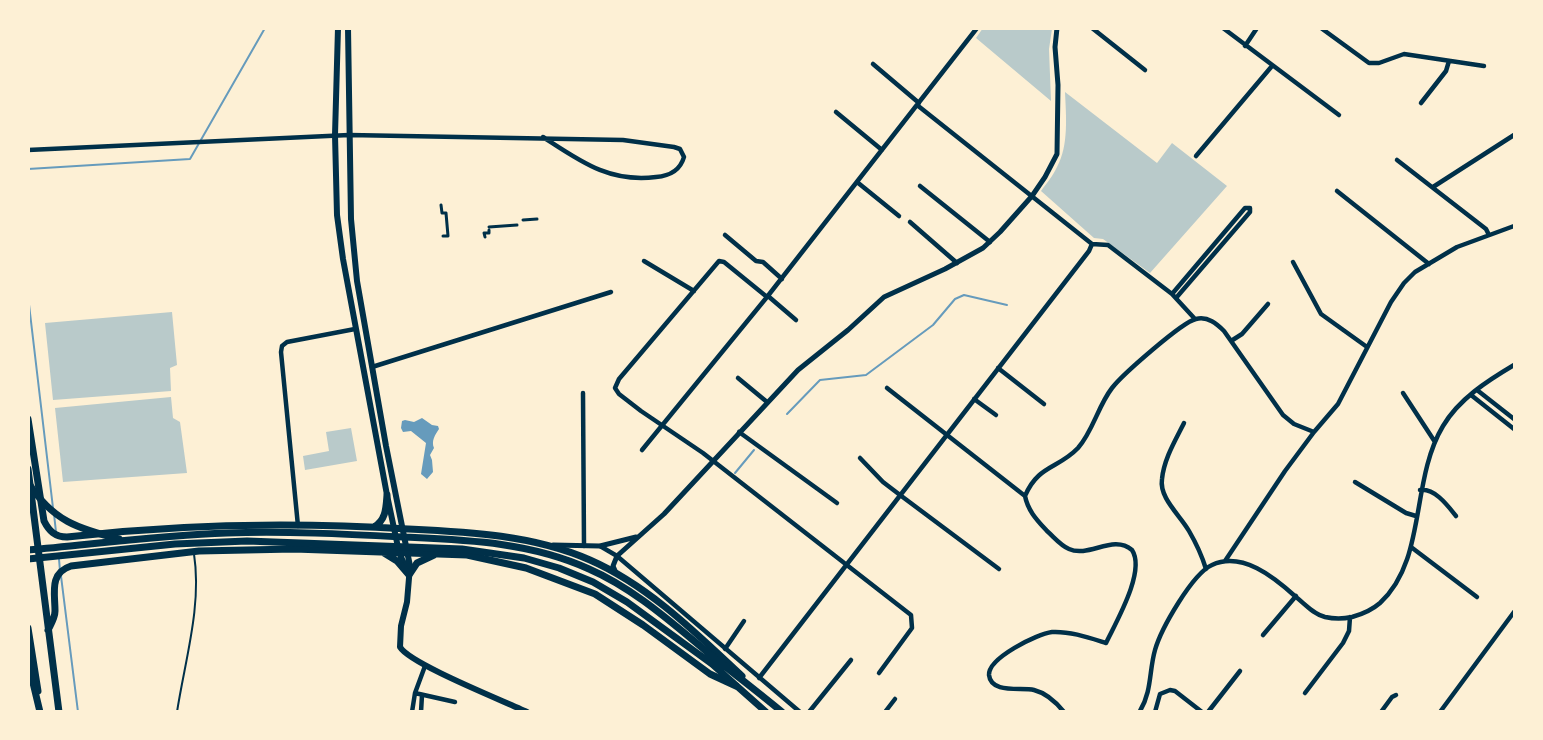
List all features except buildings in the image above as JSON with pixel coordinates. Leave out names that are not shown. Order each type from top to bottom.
[{"type":"main road","points":[[338,28],[335,135],[337,215],[342,259],[393,528],[409,575],[407,602],[399,644],[404,653],[425,666],[527,711]]},
{"type":"main road","points":[[348,28],[351,219],[357,281],[402,528],[403,552]]},
{"type":"main road","points":[[28,419],[43,514],[51,532],[61,537],[202,527],[374,526],[505,536],[549,545],[592,561],[640,589],[679,618],[768,701]]},
{"type":"main road","points":[[28,469],[59,711]]},
{"type":"main road","points":[[28,482],[44,503],[65,521],[125,545]]},
{"type":"main road","points":[[374,526],[384,516],[387,495]]},
{"type":"main road","points":[[194,551],[189,538],[195,530],[202,527]]},
{"type":"main road","points":[[28,550],[223,542],[315,542],[462,549],[515,556],[559,568],[593,582],[627,602],[782,711]]},
{"type":"main road","points":[[28,559],[125,545]]},
{"type":"main road","points":[[48,630],[55,614],[53,590],[58,574],[64,568],[194,551],[294,549],[467,555],[510,563],[576,586],[613,604],[710,674],[737,686]]},
{"type":"main road","points":[[380,552],[398,561],[409,575]]},
{"type":"main road","points":[[409,575],[417,563],[436,554]]},
{"type":"main road","points":[[28,628],[40,711]]},
{"type":"main road","points":[[28,662],[40,711]]},
{"type":"main road","points":[[714,662],[766,711]]},
{"type":"street","points":[[642,450],[782,279],[977,28]]},
{"type":"street","points":[[616,575],[613,566],[617,556],[664,514],[798,370],[848,330],[884,297],[957,263],[983,248],[1032,196],[1057,154],[1058,85],[1055,47],[1057,28]]},
{"type":"street","points":[[1092,28],[1145,70]]},
{"type":"street","points":[[1223,28],[1339,115]]},
{"type":"street","points":[[1245,46],[1257,28]]},
{"type":"street","points":[[1321,28],[1369,63],[1379,63],[1404,54],[1484,66]]},
{"type":"street","points":[[1421,103],[1446,71],[1449,61]]},
{"type":"street","points":[[873,64],[918,104],[1092,244],[1108,245],[1174,296],[1195,319]]},
{"type":"street","points":[[1196,156],[1272,66]]},
{"type":"street","points":[[836,112],[882,150]]},
{"type":"street","points":[[28,150],[335,135],[543,137],[658,143],[680,149],[684,157],[677,170],[664,176],[631,179],[588,166],[543,137]]},
{"type":"street","points":[[1433,187],[1515,135]]},
{"type":"street","points":[[1396,160],[1486,229],[1489,235]]},
{"type":"street","points":[[857,182],[898,216]]},
{"type":"street","points":[[920,186],[990,242]]},
{"type":"street","points":[[1337,190],[1429,264]]},
{"type":"street","points":[[441,205],[442,213],[446,213],[448,236],[443,236]]},
{"type":"street","points":[[1245,208],[1250,208],[1250,212],[1174,296],[1245,208]]},
{"type":"street","points":[[523,220],[537,219]]},
{"type":"street","points":[[910,222],[957,263]]},
{"type":"street","points":[[484,237],[484,233],[489,233],[489,228],[517,225]]},
{"type":"street","points":[[1225,561],[1263,501],[1314,432],[1338,404],[1394,297],[1404,283],[1457,247],[1515,226]]},
{"type":"street","points":[[725,235],[756,261],[763,262],[782,279]]},
{"type":"street","points":[[759,678],[1089,251],[1092,244]]},
{"type":"street","points":[[644,261],[694,291]]},
{"type":"street","points":[[796,320],[721,261],[716,263],[619,379],[615,388],[619,394],[712,460],[911,615],[912,628],[879,673]]},
{"type":"street","points":[[1293,262],[1321,314],[1367,347]]},
{"type":"street","points":[[372,367],[611,292]]},
{"type":"street","points":[[1231,341],[1242,334],[1268,304]]},
{"type":"street","points":[[1025,496],[1030,483],[1039,474],[1077,449],[1111,389],[1123,376],[1195,319],[1203,318],[1214,322],[1231,341],[1283,415],[1294,424],[1314,432]]},
{"type":"street","points":[[298,525],[282,346],[287,342],[355,328]]},
{"type":"street","points":[[1140,711],[1147,699],[1154,652],[1162,629],[1194,581],[1206,569],[1225,561],[1242,562],[1252,566],[1283,585],[1312,611],[1324,617],[1340,619],[1364,614],[1378,605],[1394,588],[1412,547],[1420,490],[1435,442],[1451,414],[1471,394],[1515,365]]},
{"type":"street","points":[[998,368],[1044,404]]},
{"type":"street","points":[[738,378],[767,402]]},
{"type":"street","points":[[887,388],[1025,496],[1036,520],[1053,537],[1071,550],[1089,551],[1121,545],[1132,550],[1136,559],[1133,581],[1124,607],[1106,643],[1074,634],[1052,632],[1040,635],[1014,648],[1000,657],[992,666],[990,678],[994,684],[1001,687],[1034,690],[1043,694],[1064,711]]},
{"type":"street","points":[[1477,390],[1515,419]]},
{"type":"street","points":[[583,393],[584,546]]},
{"type":"street","points":[[1403,393],[1435,442]]},
{"type":"street","points":[[1471,394],[1515,429]]},
{"type":"street","points":[[974,399],[996,415]]},
{"type":"street","points":[[1184,423],[1170,451],[1161,482],[1164,494],[1188,528],[1200,551],[1206,569]]},
{"type":"street","points":[[740,431],[837,503]]},
{"type":"street","points":[[860,458],[883,482],[999,569]]},
{"type":"street","points":[[1355,482],[1406,513],[1416,516]]},
{"type":"street","points":[[1420,490],[1428,490],[1446,503],[1456,516]]},
{"type":"street","points":[[549,545],[600,546],[638,536]]},
{"type":"street","points":[[600,546],[617,556],[800,711]]},
{"type":"street","points":[[1412,547],[1477,597]]},
{"type":"street","points":[[1263,635],[1296,596]]},
{"type":"street","points":[[1440,711],[1515,612]]},
{"type":"street","points":[[1305,693],[1342,643],[1349,631],[1350,617]]},
{"type":"street","points":[[725,649],[744,621]]},
{"type":"street","points":[[809,711],[851,660]]},
{"type":"street","points":[[412,711],[419,678],[425,666]]},
{"type":"street","points":[[1208,711],[1240,671]]},
{"type":"street","points":[[1155,711],[1160,694],[1170,690],[1175,691],[1202,711]]},
{"type":"street","points":[[415,693],[454,702]]},
{"type":"street","points":[[421,711],[422,695]]},
{"type":"street","points":[[1382,711],[1396,695]]},
{"type":"street","points":[[885,711],[895,699]]},
{"type":"lane","points":[[177,711],[193,620],[197,574],[194,551]]},
{"type":"shaded area","points":[[983,28],[1052,29],[1049,49],[1051,101],[976,38]]},
{"type":"shaded area","points":[[1065,92],[1157,163],[1172,143],[1227,186],[1150,273],[1103,239],[1094,238],[1041,191],[1061,158],[1066,130]]},
{"type":"shaded area","points":[[172,312],[177,365],[170,368],[171,391],[53,400],[45,323]]},
{"type":"shaded area","points":[[171,397],[173,418],[180,422],[187,473],[63,482],[55,408]]},
{"type":"shaded area","points":[[351,428],[357,461],[305,470],[303,456],[329,451],[326,432]]},
{"type":"water","points":[[422,418],[438,426],[439,429],[430,455],[433,472],[427,479],[421,474],[426,443],[411,431],[403,432],[401,428],[402,421],[414,422]]},
{"type":"waterway","points":[[28,169],[190,159],[265,28]]},
{"type":"waterway","points":[[787,414],[820,380],[866,375],[933,325],[955,299],[964,295],[1007,305]]},
{"type":"waterway","points":[[28,296],[53,508]]},
{"type":"waterway","points":[[735,473],[754,450]]},
{"type":"waterway","points":[[54,514],[56,532]]},
{"type":"waterway","points":[[59,559],[60,571]]},
{"type":"waterway","points":[[61,576],[78,712]]}]
